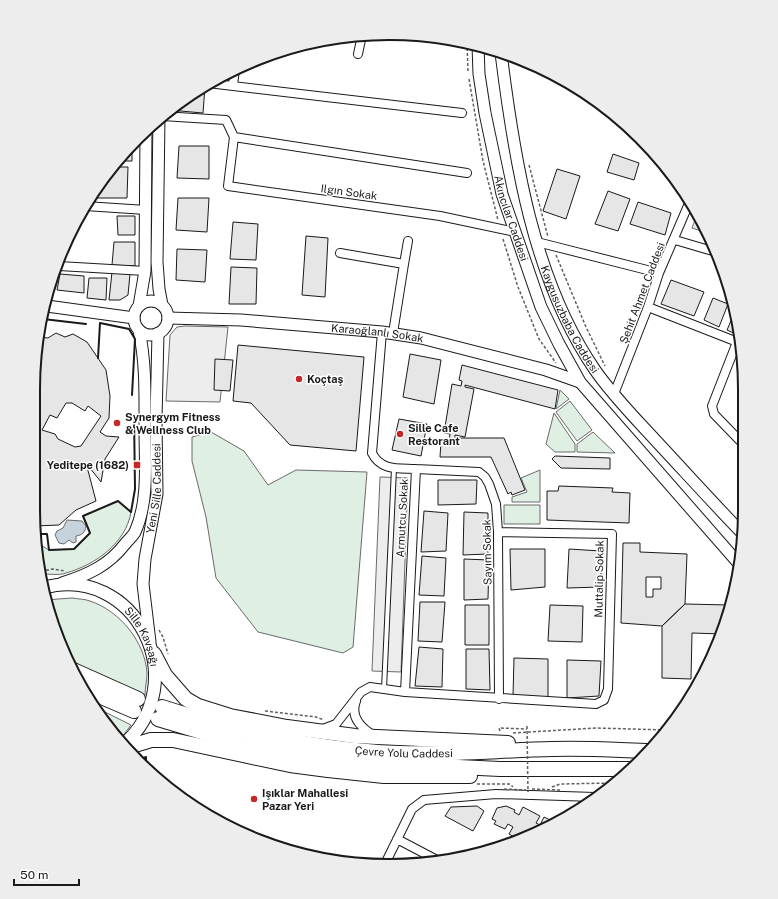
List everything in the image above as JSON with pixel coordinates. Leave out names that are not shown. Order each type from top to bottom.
[{"type":"highway","points":[[152,648],[175,688],[186,699],[198,706],[230,716],[313,731],[380,738],[495,742],[554,749]]},
{"type":"highway","points":[[82,675],[136,705],[92,692]]},
{"type":"highway","name":"Çevre Yolu Caddesi","points":[[621,770],[548,770],[376,764],[310,757],[242,744],[160,713],[277,738],[366,751],[452,753],[554,749],[641,751]]},
{"type":"highway","points":[[131,745],[151,740],[172,740],[290,765],[384,776],[506,776],[532,774],[548,770]]},
{"type":"main road","name":"Akıncılar Caddesi","points":[[478,52],[479,74],[493,156],[502,194],[541,307],[580,382]]},
{"type":"main road","name":"Kaygusuzbaba Caddesi","points":[[502,59],[507,102],[526,200],[537,242],[558,301],[579,345],[595,370],[614,394],[737,528]]},
{"type":"main road","points":[[146,138],[145,271],[139,306],[134,318],[139,330],[148,334],[158,333],[165,327],[168,318],[162,305],[157,262],[159,127]]},
{"type":"main road","points":[[139,306],[148,301],[154,301],[162,305]]},
{"type":"main road","points":[[50,306],[134,318]]},
{"type":"main road","name":"Karaoğlanlı Sokak","points":[[168,318],[241,320],[387,332],[421,338],[546,370],[580,382]]},
{"type":"main road","name":"Yeni Sille Caddesi","points":[[56,586],[85,576],[104,565],[118,552],[135,532],[146,494],[145,372],[139,330]]},
{"type":"main road","name":"Yeni Sille Caddesi","points":[[152,648],[146,617],[143,571],[156,504],[158,483],[156,420],[158,333]]},
{"type":"main road","name":"Kaygusuzbaba Caddesi","points":[[580,382],[735,559]]},
{"type":"main road","name":"Sille Kavşağı","points":[[49,587],[85,587],[112,598],[135,617],[152,648],[156,678],[150,708],[139,728],[128,742]]},
{"type":"street","points":[[358,54],[361,41]]},
{"type":"street","points":[[233,85],[234,76]]},
{"type":"street","points":[[220,84],[462,113]]},
{"type":"street","points":[[171,117],[226,120],[234,137],[467,173]]},
{"type":"street","name":"Ilgın Sokak","points":[[234,137],[228,186],[440,216],[515,232]]},
{"type":"street","points":[[93,205],[146,210]]},
{"type":"street","name":"Şehit Ahmet Caddesi","points":[[614,394],[648,307],[659,273],[675,240],[687,209]]},
{"type":"street","points":[[675,240],[709,250]]},
{"type":"street","points":[[387,332],[404,264],[408,241]]},
{"type":"street","points":[[537,242],[659,273]]},
{"type":"street","points":[[340,253],[404,264]]},
{"type":"street","points":[[63,266],[145,271]]},
{"type":"street","points":[[648,307],[735,340]]},
{"type":"street","name":"Armutcu Sokak","points":[[387,332],[371,446],[372,453],[380,465],[394,468],[416,469],[405,692]]},
{"type":"street","points":[[736,350],[712,406],[714,414],[738,439]]},
{"type":"street","name":"Sayım Sokak","points":[[416,469],[479,472],[485,477],[494,493],[498,532],[499,699]]},
{"type":"street","name":"Muttalip Sokak","points":[[498,532],[612,534],[608,689],[604,700],[596,704],[499,699]]},
{"type":"street","points":[[313,731],[327,728],[336,724],[356,698],[367,688],[499,699]]},
{"type":"street","points":[[356,698],[354,710],[356,720],[365,730],[380,738]]},
{"type":"street","points":[[387,859],[412,809],[424,800],[530,792],[588,797]]},
{"type":"street","points":[[397,839],[430,856]]},
{"type":"lane","points":[[384,689],[394,468]]},
{"type":"path","points":[[529,164],[551,245],[586,327],[608,371]]},
{"type":"path","points":[[46,570],[53,569],[67,571]]},
{"type":"path","points":[[146,617],[158,628],[163,637],[168,654]]},
{"type":"path","points":[[261,710],[316,717],[336,724]]},
{"type":"path","points":[[527,726],[530,792]]},
{"type":"path","points":[[500,728],[527,729]]},
{"type":"path","points":[[506,733],[596,728],[659,730]]},
{"type":"path","points":[[530,792],[560,784],[606,783]]},
{"type":"path","points":[[504,789],[530,792],[560,790]]},
{"type":"green space","points":[[694,221],[700,231],[692,228]]},
{"type":"green space","points":[[560,390],[569,399],[556,409]]},
{"type":"green space","points":[[570,401],[592,430],[577,441],[556,412]]},
{"type":"green space","points":[[554,413],[575,444],[575,452],[555,452],[546,444]]},
{"type":"green space","points":[[211,432],[244,451],[268,485],[296,470],[367,472],[353,647],[343,653],[258,632],[216,578],[206,517],[192,461],[192,437]]},
{"type":"green space","points":[[593,432],[615,453],[577,452],[577,444]]},
{"type":"green space","points":[[540,470],[540,502],[512,502],[512,497],[527,492],[521,478]]},
{"type":"green space","points":[[118,501],[131,512],[123,533],[108,551],[77,569],[63,574],[46,574],[42,546],[49,550],[74,549],[90,533],[83,516]]},
{"type":"green space","points":[[504,505],[540,505],[540,524],[504,524]]},
{"type":"green space","points":[[72,598],[88,600],[111,612],[121,620],[136,639],[145,661],[147,673],[145,695],[78,667],[67,644],[52,599]]},
{"type":"green space","points":[[105,712],[131,725],[123,735]]},
{"type":"shaded area","points":[[177,327],[228,327],[220,402],[166,401],[170,335]]},
{"type":"shaded area","points":[[380,477],[408,478],[401,672],[372,671]]},
{"type":"shaded area","points":[[67,520],[82,521],[86,526],[85,530],[82,534],[76,536],[76,542],[73,543],[69,540],[64,544],[59,543],[55,535],[57,531],[63,528]]},
{"type":"building","points":[[205,93],[203,113],[179,111]]},
{"type":"building","points":[[179,146],[209,146],[209,179],[177,178]]},
{"type":"building","points":[[132,153],[132,161],[125,161]]},
{"type":"building","points":[[613,154],[639,163],[634,180],[607,172]]},
{"type":"building","points":[[120,167],[128,167],[127,198],[97,198]]},
{"type":"building","points":[[557,169],[580,176],[566,219],[543,211]]},
{"type":"building","points":[[608,191],[630,199],[618,231],[595,224]]},
{"type":"building","points":[[178,198],[209,198],[207,232],[176,230]]},
{"type":"building","points":[[638,202],[671,213],[665,235],[630,224]]},
{"type":"building","points":[[117,216],[135,216],[135,235],[118,235]]},
{"type":"building","points":[[233,222],[258,224],[256,260],[230,259]]},
{"type":"building","points":[[306,236],[328,238],[325,297],[302,295]]},
{"type":"building","points":[[114,242],[135,242],[135,266],[112,265]]},
{"type":"building","points":[[177,249],[207,250],[205,282],[176,280]]},
{"type":"building","points":[[231,267],[257,268],[256,304],[229,304]]},
{"type":"building","points":[[112,272],[130,274],[128,295],[120,300],[109,300]]},
{"type":"building","points":[[60,274],[84,276],[84,293],[57,290]]},
{"type":"building","points":[[89,278],[107,278],[106,300],[87,298]]},
{"type":"building","points":[[671,280],[704,292],[694,316],[661,304]]},
{"type":"building","points":[[713,298],[727,304],[719,327],[704,320]]},
{"type":"building","points":[[731,321],[733,333],[727,330]]},
{"type":"building","points":[[56,333],[65,337],[73,334],[87,342],[106,370],[110,396],[109,418],[100,432],[106,436],[119,437],[105,459],[101,482],[86,463],[96,501],[76,510],[59,525],[41,526],[40,389],[43,343],[44,338],[48,338]]},
{"type":"building","name":"Koçtaş","points":[[238,345],[364,357],[356,451],[290,445],[251,403],[233,401]]},
{"type":"building","points":[[410,354],[441,360],[434,404],[403,397]]},
{"type":"building","points":[[215,359],[233,360],[230,391],[214,390]]},
{"type":"building","points":[[462,365],[558,390],[555,409],[465,385],[465,387],[474,389],[465,437],[455,435],[455,438],[504,438],[525,490],[512,495],[511,492],[508,494],[491,457],[440,457],[441,442],[449,442],[450,434],[444,433],[452,384],[461,386],[462,381],[459,380]]},
{"type":"building","points":[[66,403],[72,403],[85,411],[88,406],[101,416],[81,446],[75,447],[58,439],[55,434],[42,430],[50,415],[57,418]]},
{"type":"building","points":[[399,419],[427,424],[421,456],[392,450]]},
{"type":"building","points":[[555,456],[610,458],[610,469],[561,468],[552,459]]},
{"type":"building","points":[[438,480],[477,480],[476,504],[438,505]]},
{"type":"building","points":[[559,486],[613,488],[612,492],[630,493],[629,523],[547,520],[547,491],[558,491]]},
{"type":"building","points":[[424,511],[448,513],[446,551],[421,552]]},
{"type":"building","points":[[464,512],[488,513],[488,554],[463,555]]},
{"type":"building","points":[[623,543],[640,543],[640,552],[687,554],[685,604],[662,626],[621,623]],"holes":[[[646,577],[661,577],[661,589],[653,589],[653,597],[646,597]]]},
{"type":"building","points":[[510,549],[545,549],[545,587],[511,590]]},
{"type":"building","points":[[569,549],[601,551],[601,587],[567,588]]},
{"type":"building","points":[[422,556],[446,558],[444,596],[419,595]]},
{"type":"building","points":[[464,559],[489,560],[488,599],[464,600]]},
{"type":"building","points":[[420,602],[445,602],[442,642],[418,641]]},
{"type":"building","points":[[685,604],[724,605],[715,634],[692,633],[691,679],[662,678],[662,626]]},
{"type":"building","points":[[465,605],[489,605],[489,645],[465,645]]},
{"type":"building","points":[[550,605],[583,606],[582,642],[548,641]]},
{"type":"building","points":[[419,647],[443,649],[442,687],[415,686]]},
{"type":"building","points":[[466,649],[489,649],[490,690],[466,689]]},
{"type":"building","points":[[514,658],[548,659],[548,697],[513,696]]},
{"type":"building","points":[[567,660],[601,661],[599,696],[567,698]]},
{"type":"building","points":[[477,806],[484,811],[473,831],[445,816],[451,807]]},
{"type":"building","points":[[506,806],[515,810],[514,812],[519,815],[523,807],[540,816],[536,823],[539,825],[512,836],[509,834],[513,827],[508,824],[505,829],[494,824],[496,821],[492,819],[497,808]]},
{"type":"building","points":[[544,817],[549,820],[540,824]]},
{"type":"wall","points":[[47,320],[86,324]]},
{"type":"wall","points":[[98,358],[100,323],[129,329],[135,339],[132,395]]},
{"type":"wall","points":[[41,534],[47,534],[49,550],[74,549],[90,533],[83,516],[118,501],[131,512],[135,489],[134,415]]},
{"type":"wall","points":[[143,758],[146,757],[146,761]]},
{"type":"place","name":"Koçtaş","points":[[299,379]]},
{"type":"place","name":"Synergym Fitness & Wellness Club","points":[[117,423]]},
{"type":"place","name":"Sille Cafe Restorant","points":[[400,434]]},
{"type":"place","name":"Yeditepe (1682)","points":[[137,465]]},
{"type":"place","name":"Işıklar Mahallesi Pazar Yeri","points":[[254,799]]}]
